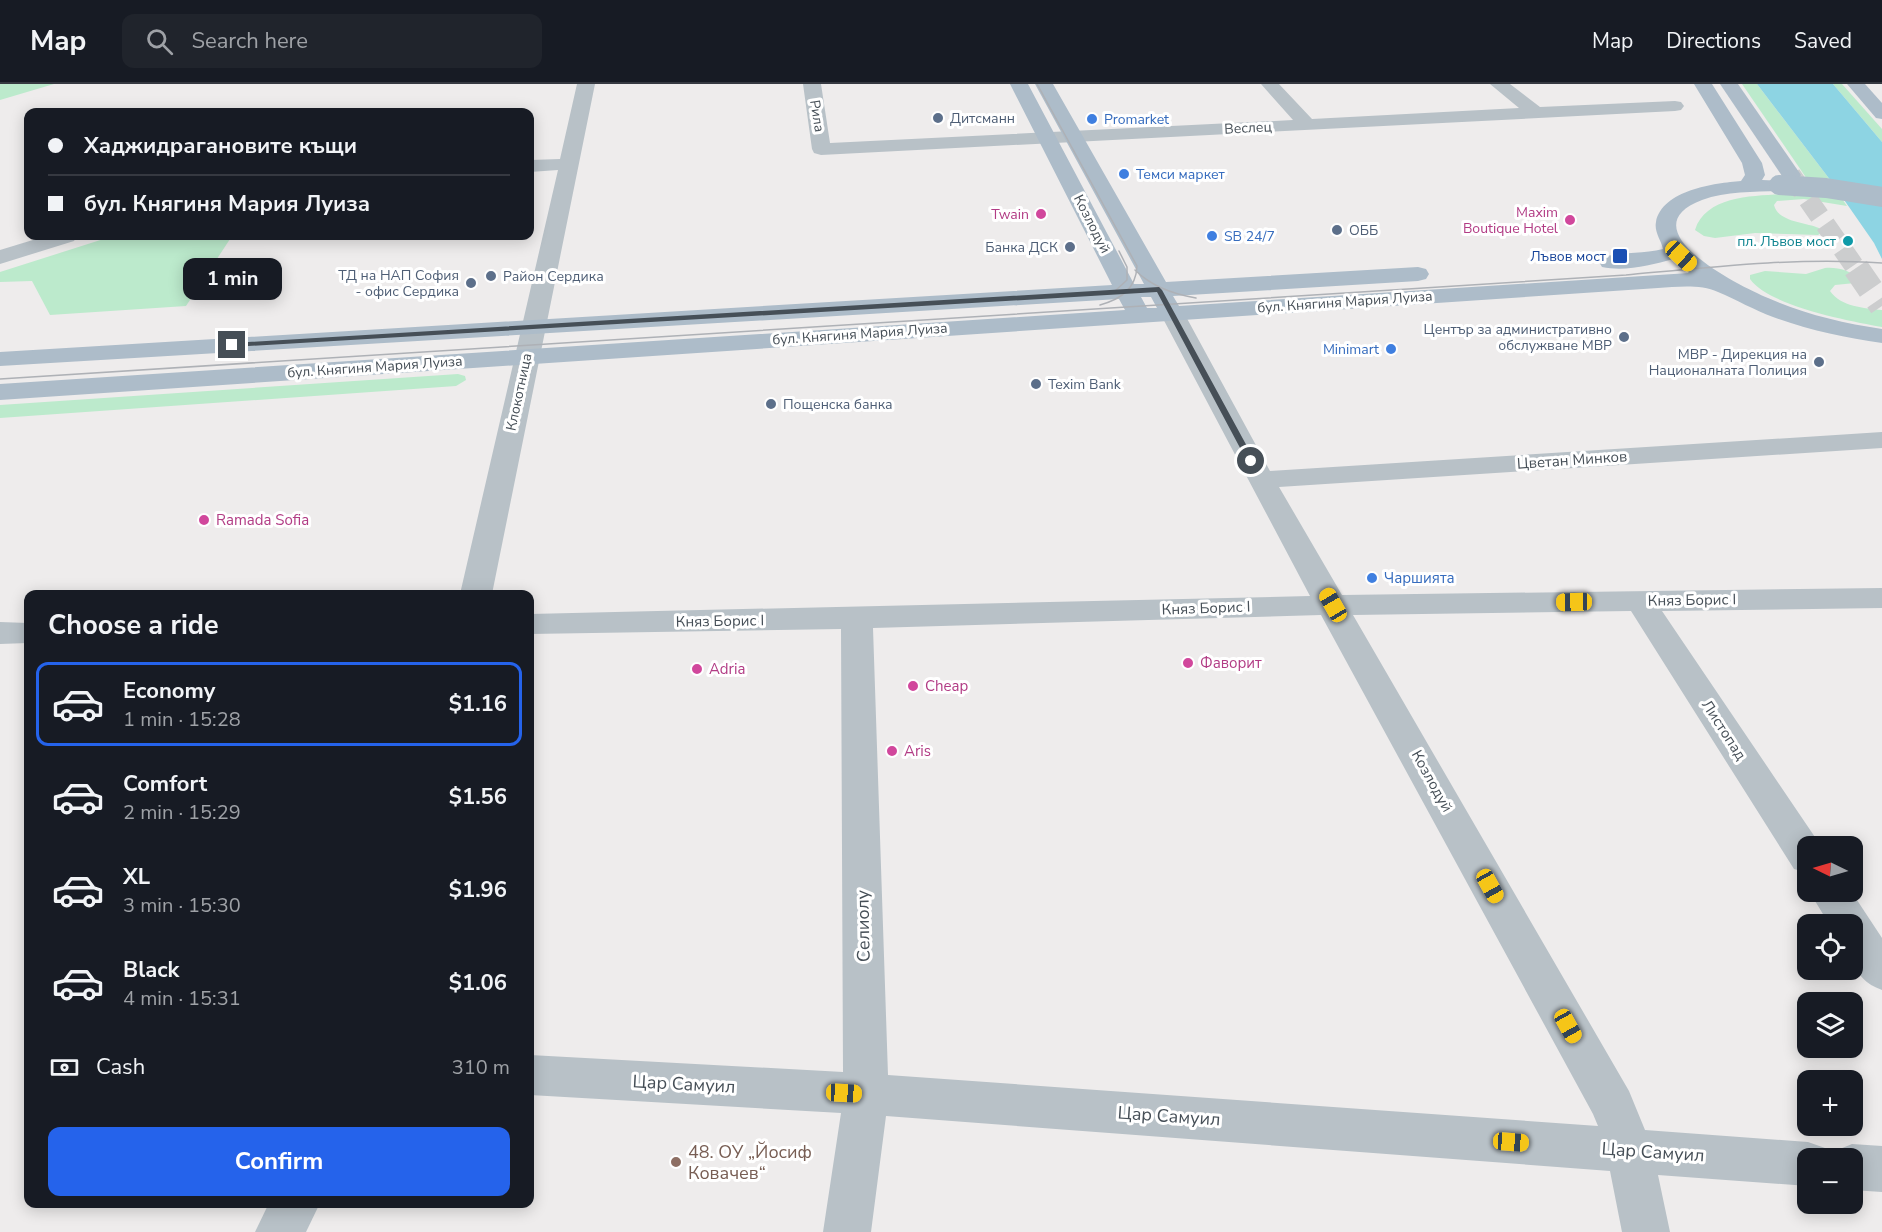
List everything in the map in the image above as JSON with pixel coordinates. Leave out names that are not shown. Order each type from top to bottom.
[{"type":"main road","name":"Козлодуй","points":[[1019,84],[1140,315]]},
{"type":"main road","name":"Козлодуй","points":[[1044,84],[1172,313]]},
{"type":"main road","points":[[1702,84],[1752,163],[1755,175],[1748,186]]},
{"type":"main road","points":[[1729,84],[1785,180]]},
{"type":"main road","points":[[1856,84],[1882,114]]},
{"type":"main road","points":[[1878,84],[1882,88]]},
{"type":"main road","points":[[1879,343],[1860,341],[1835,327],[1773,308],[1720,285],[1690,264],[1674,248],[1666,231],[1667,219],[1674,208],[1686,199],[1702,194],[1785,180],[1882,196]]},
{"type":"main road","points":[[1584,264],[1648,259],[1671,253],[1674,248]]},
{"type":"main road","name":"бул. Княгиня Мария Луиза","points":[[0,359],[1443,272]]},
{"type":"main road","name":"бул. Княгиня Мария Луиза","points":[[0,392],[1658,281],[1692,280],[1720,285]]},
{"type":"street","name":"Клокотница","points":[[477,590],[586,84]]},
{"type":"street","name":"Рила","points":[[812,84],[821,149]]},
{"type":"street","points":[[1270,84],[1308,125]]},
{"type":"street","points":[[1499,84],[1538,114]]},
{"type":"street","name":"Веслец","points":[[821,149],[1676,106]]},
{"type":"street","points":[[534,166],[569,164]]},
{"type":"street","points":[[0,241],[24,233]]},
{"type":"street","points":[[0,257],[53,240]]},
{"type":"street","name":"Козлодуй","points":[[1172,313],[1262,480],[1613,1106],[1630,1151],[1646,1232]]},
{"type":"street","points":[[1140,315],[1187,343]]},
{"type":"street","name":"Цветан Минков","points":[[1262,480],[1882,440]]},
{"type":"street","name":"Княз Борис I","points":[[534,624],[1333,605],[1882,598]]},
{"type":"street","name":"Листопад","points":[[1640,601],[1797,841]]},
{"type":"street","name":"Селиолу","points":[[847,1232],[866,1094],[857,618]]},
{"type":"street","points":[[0,633],[24,633]]},
{"type":"street","points":[[1863,943],[1882,972]]},
{"type":"street","name":"Цар Самуил","points":[[534,1075],[866,1094],[1797,1163]]},
{"type":"street","points":[[1863,1168],[1882,1169]]},
{"type":"street","points":[[279,1232],[293,1208]]},
{"type":"green space","points":[[0,84],[54,84],[0,100]]},
{"type":"green space","points":[[1742,84],[1757,84],[1831,181],[1807,179]]},
{"type":"green space","points":[[1833,84],[1842,84],[1882,129],[1882,142]]},
{"type":"green space","points":[[1785,194],[1840,196],[1847,206],[1804,199],[1777,201],[1774,205],[1781,215],[1819,228],[1822,232],[1818,235],[1755,233],[1715,238],[1704,236],[1695,230],[1701,218],[1720,204],[1746,197]]},
{"type":"green space","points":[[100,240],[229,240],[186,306],[50,315],[32,281],[0,282],[0,272]]},
{"type":"green space","points":[[1825,268],[1844,270],[1859,280],[1855,283],[1835,285],[1830,291],[1847,304],[1882,310],[1882,327],[1811,311],[1791,304],[1760,289],[1750,279],[1750,275],[1765,271],[1806,274]]},
{"type":"green space","points":[[458,374],[465,376],[466,380],[456,386],[0,418],[0,405]]},
{"type":"water","points":[[1757,84],[1833,84],[1882,142],[1882,259],[1874,243],[1831,181]]},
{"type":"tunnel","points":[[1791,175],[1857,270]]},
{"type":"tunnel","points":[[1856,268],[1882,306]]},
{"type":"tram line","points":[[1037,84],[1137,266],[1136,271]]},
{"type":"tram line","points":[[1115,291],[1127,280],[1127,267],[1119,251]]},
{"type":"tram line","points":[[0,379],[1626,275],[1754,264],[1818,261],[1882,263]]},
{"type":"tram line","points":[[1100,305],[1126,292],[1134,281],[1136,271]]},
{"type":"tram line","points":[[1136,271],[1163,289],[1196,298]]},
{"type":"place","name":"Дитсманн","points":[[938,118]]},
{"type":"place","name":"Promarket","points":[[1092,119]]},
{"type":"place","name":"Темси маркет","points":[[1124,174]]},
{"type":"place","name":"Twain","points":[[1041,214]]},
{"type":"place","name":"Maxim Boutique Hotel","points":[[1570,220]]},
{"type":"place","name":"ОББ","points":[[1337,230]]},
{"type":"place","name":"SB 24/7","points":[[1212,236]]},
{"type":"place","name":"пл. Лъвов мост","points":[[1848,241]]},
{"type":"place","name":"Банка ДСК","points":[[1070,247]]},
{"type":"place","name":"Лъвов мост","points":[[1620,256]]},
{"type":"place","name":"Район Сердика","points":[[491,276]]},
{"type":"place","name":"ТД на НАП София - офис Сердика","points":[[471,283]]},
{"type":"place","name":"Център за административно обслужване МВР","points":[[1624,337]]},
{"type":"place","name":"Minimart","points":[[1391,349]]},
{"type":"place","name":"МВР - Дирекция на Националната Полиция","points":[[1819,362]]},
{"type":"place","name":"Texim Bank","points":[[1036,384]]},
{"type":"place","name":"Пощенска банка","points":[[771,404]]},
{"type":"place","name":"Ramada Sofia","points":[[204,520]]},
{"type":"place","name":"Чаршията","points":[[1372,578]]},
{"type":"place","name":"Фаворит","points":[[1188,663]]},
{"type":"place","name":"Adria","points":[[697,669]]},
{"type":"place","name":"Cheap","points":[[913,686]]},
{"type":"place","name":"Aris","points":[[892,751]]},
{"type":"place","name":"48. ОУ „Йосиф Ковачев“","points":[[676,1162]]},
{"type":"route","points":[[232,345],[1159,290],[1251,461]]}]
